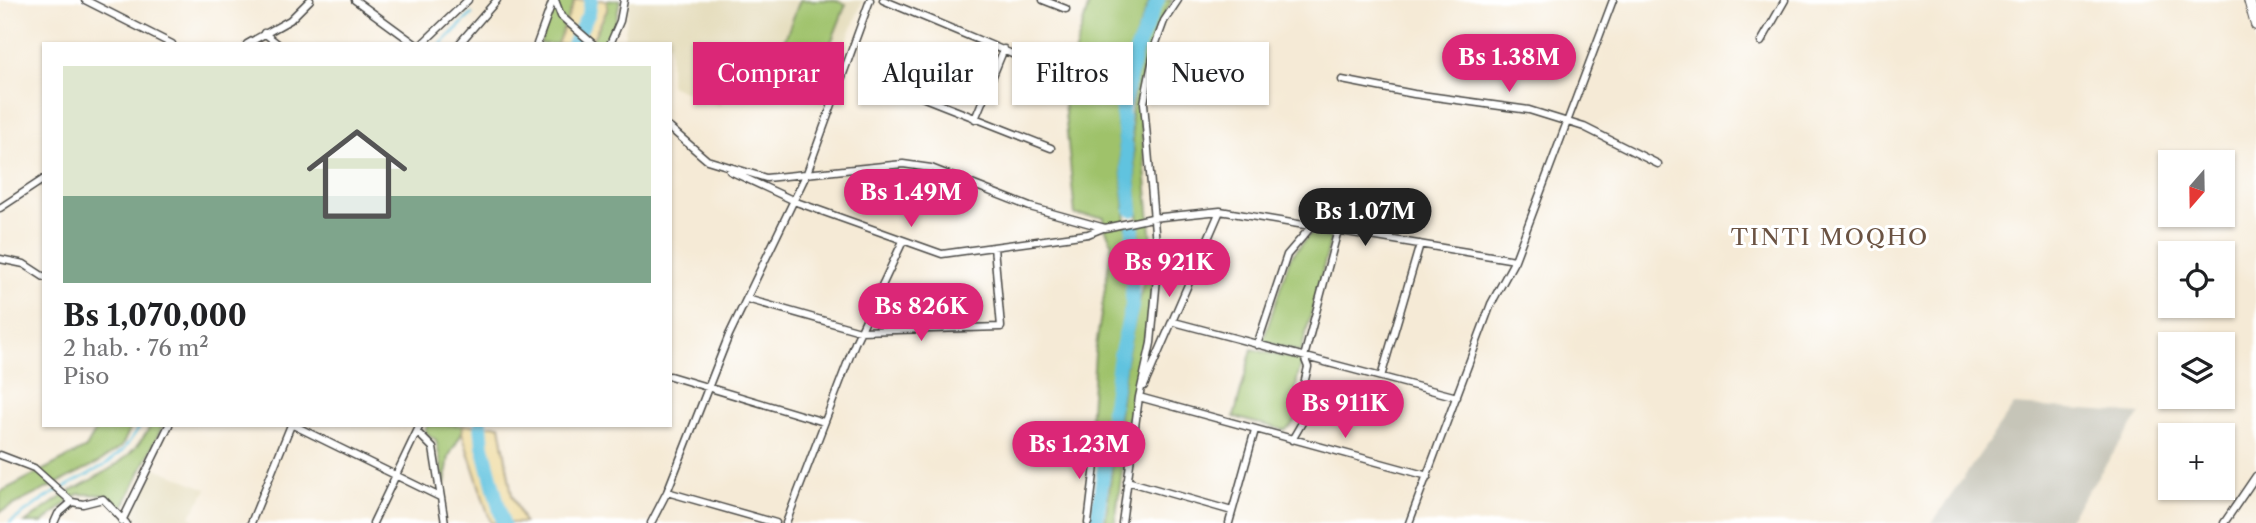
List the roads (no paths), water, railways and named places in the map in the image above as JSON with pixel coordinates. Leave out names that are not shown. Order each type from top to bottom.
[{"type":"main road","points":[[2249,0],[2256,25]]},
{"type":"street","points":[[85,0],[168,42]]},
{"type":"street","points":[[250,42],[290,20],[310,0]]},
{"type":"street","points":[[355,0],[412,42]]},
{"type":"street","points":[[424,42],[468,0]]},
{"type":"street","points":[[461,42],[497,0]]},
{"type":"street","points":[[538,42],[554,0]]},
{"type":"street","points":[[554,0],[561,16],[591,42]]},
{"type":"street","points":[[611,42],[620,20],[624,0]]},
{"type":"street","points":[[651,523],[667,492],[747,299],[805,176],[870,0]]},
{"type":"street","points":[[883,0],[1012,53]]},
{"type":"street","points":[[1043,0],[1066,9]]},
{"type":"street","points":[[1122,523],[1139,397],[1151,343],[1158,267],[1144,103],[1156,43],[1164,21],[1178,0]]},
{"type":"street","points":[[1409,523],[1490,304],[1515,260],[1613,0]]},
{"type":"street","points":[[1761,42],[1785,0]]},
{"type":"street","points":[[264,33],[275,42]]},
{"type":"street","points":[[975,119],[1004,49]]},
{"type":"street","points":[[1342,80],[1414,94],[1529,110],[1584,127],[1658,164]]},
{"type":"street","points":[[941,105],[1051,148]]},
{"type":"street","points":[[672,130],[707,160],[766,178],[903,164],[931,168],[1030,207],[1105,228]]},
{"type":"street","points":[[724,167],[741,178],[793,200],[942,254],[1088,234],[1153,218],[1220,211],[1515,260]]},
{"type":"street","points":[[0,208],[42,180]]},
{"type":"street","points":[[1139,397],[1174,322],[1220,211]]},
{"type":"street","points":[[1257,345],[1287,255],[1311,227]]},
{"type":"street","points":[[1292,440],[1303,421],[1301,397],[1308,367],[1304,357],[1338,230]]},
{"type":"street","points":[[786,523],[860,331],[903,241]]},
{"type":"street","points":[[1381,377],[1420,244]]},
{"type":"street","points":[[747,299],[860,331],[1001,327],[994,247]]},
{"type":"street","points":[[0,260],[24,264],[42,276]]},
{"type":"street","points":[[1174,322],[1457,397]]},
{"type":"street","points":[[672,377],[824,422]]},
{"type":"street","points":[[1139,397],[1428,477]]},
{"type":"street","points":[[0,455],[34,468],[72,502],[83,504],[103,499],[112,505],[124,522],[168,427]]},
{"type":"street","points":[[251,523],[291,427]]},
{"type":"street","points":[[296,427],[440,497]]},
{"type":"street","points":[[373,523],[419,429],[433,448],[445,523]]},
{"type":"street","points":[[1229,523],[1255,430]]},
{"type":"street","points":[[1088,523],[1098,442]]},
{"type":"street","points":[[2224,523],[2256,475]]},
{"type":"street","points":[[1128,481],[1232,511]]},
{"type":"street","points":[[667,492],[776,523]]},
{"type":"street","points":[[54,523],[58,514],[72,502]]},
{"type":"waterway","points":[[574,42],[589,13],[591,0]]},
{"type":"waterway","points":[[1132,210],[1122,110],[1136,51],[1158,0]]},
{"type":"waterway","points":[[443,42],[472,14]]},
{"type":"waterway","points":[[1096,523],[1120,356],[1132,306],[1133,229]]},
{"type":"waterway","points":[[10,523],[45,498],[107,464],[124,449],[140,427]]},
{"type":"waterway","points":[[481,427],[483,446],[503,523]]},
{"type":"district","name":"TINTI MOQHO","points":[[1830,237]]}]
